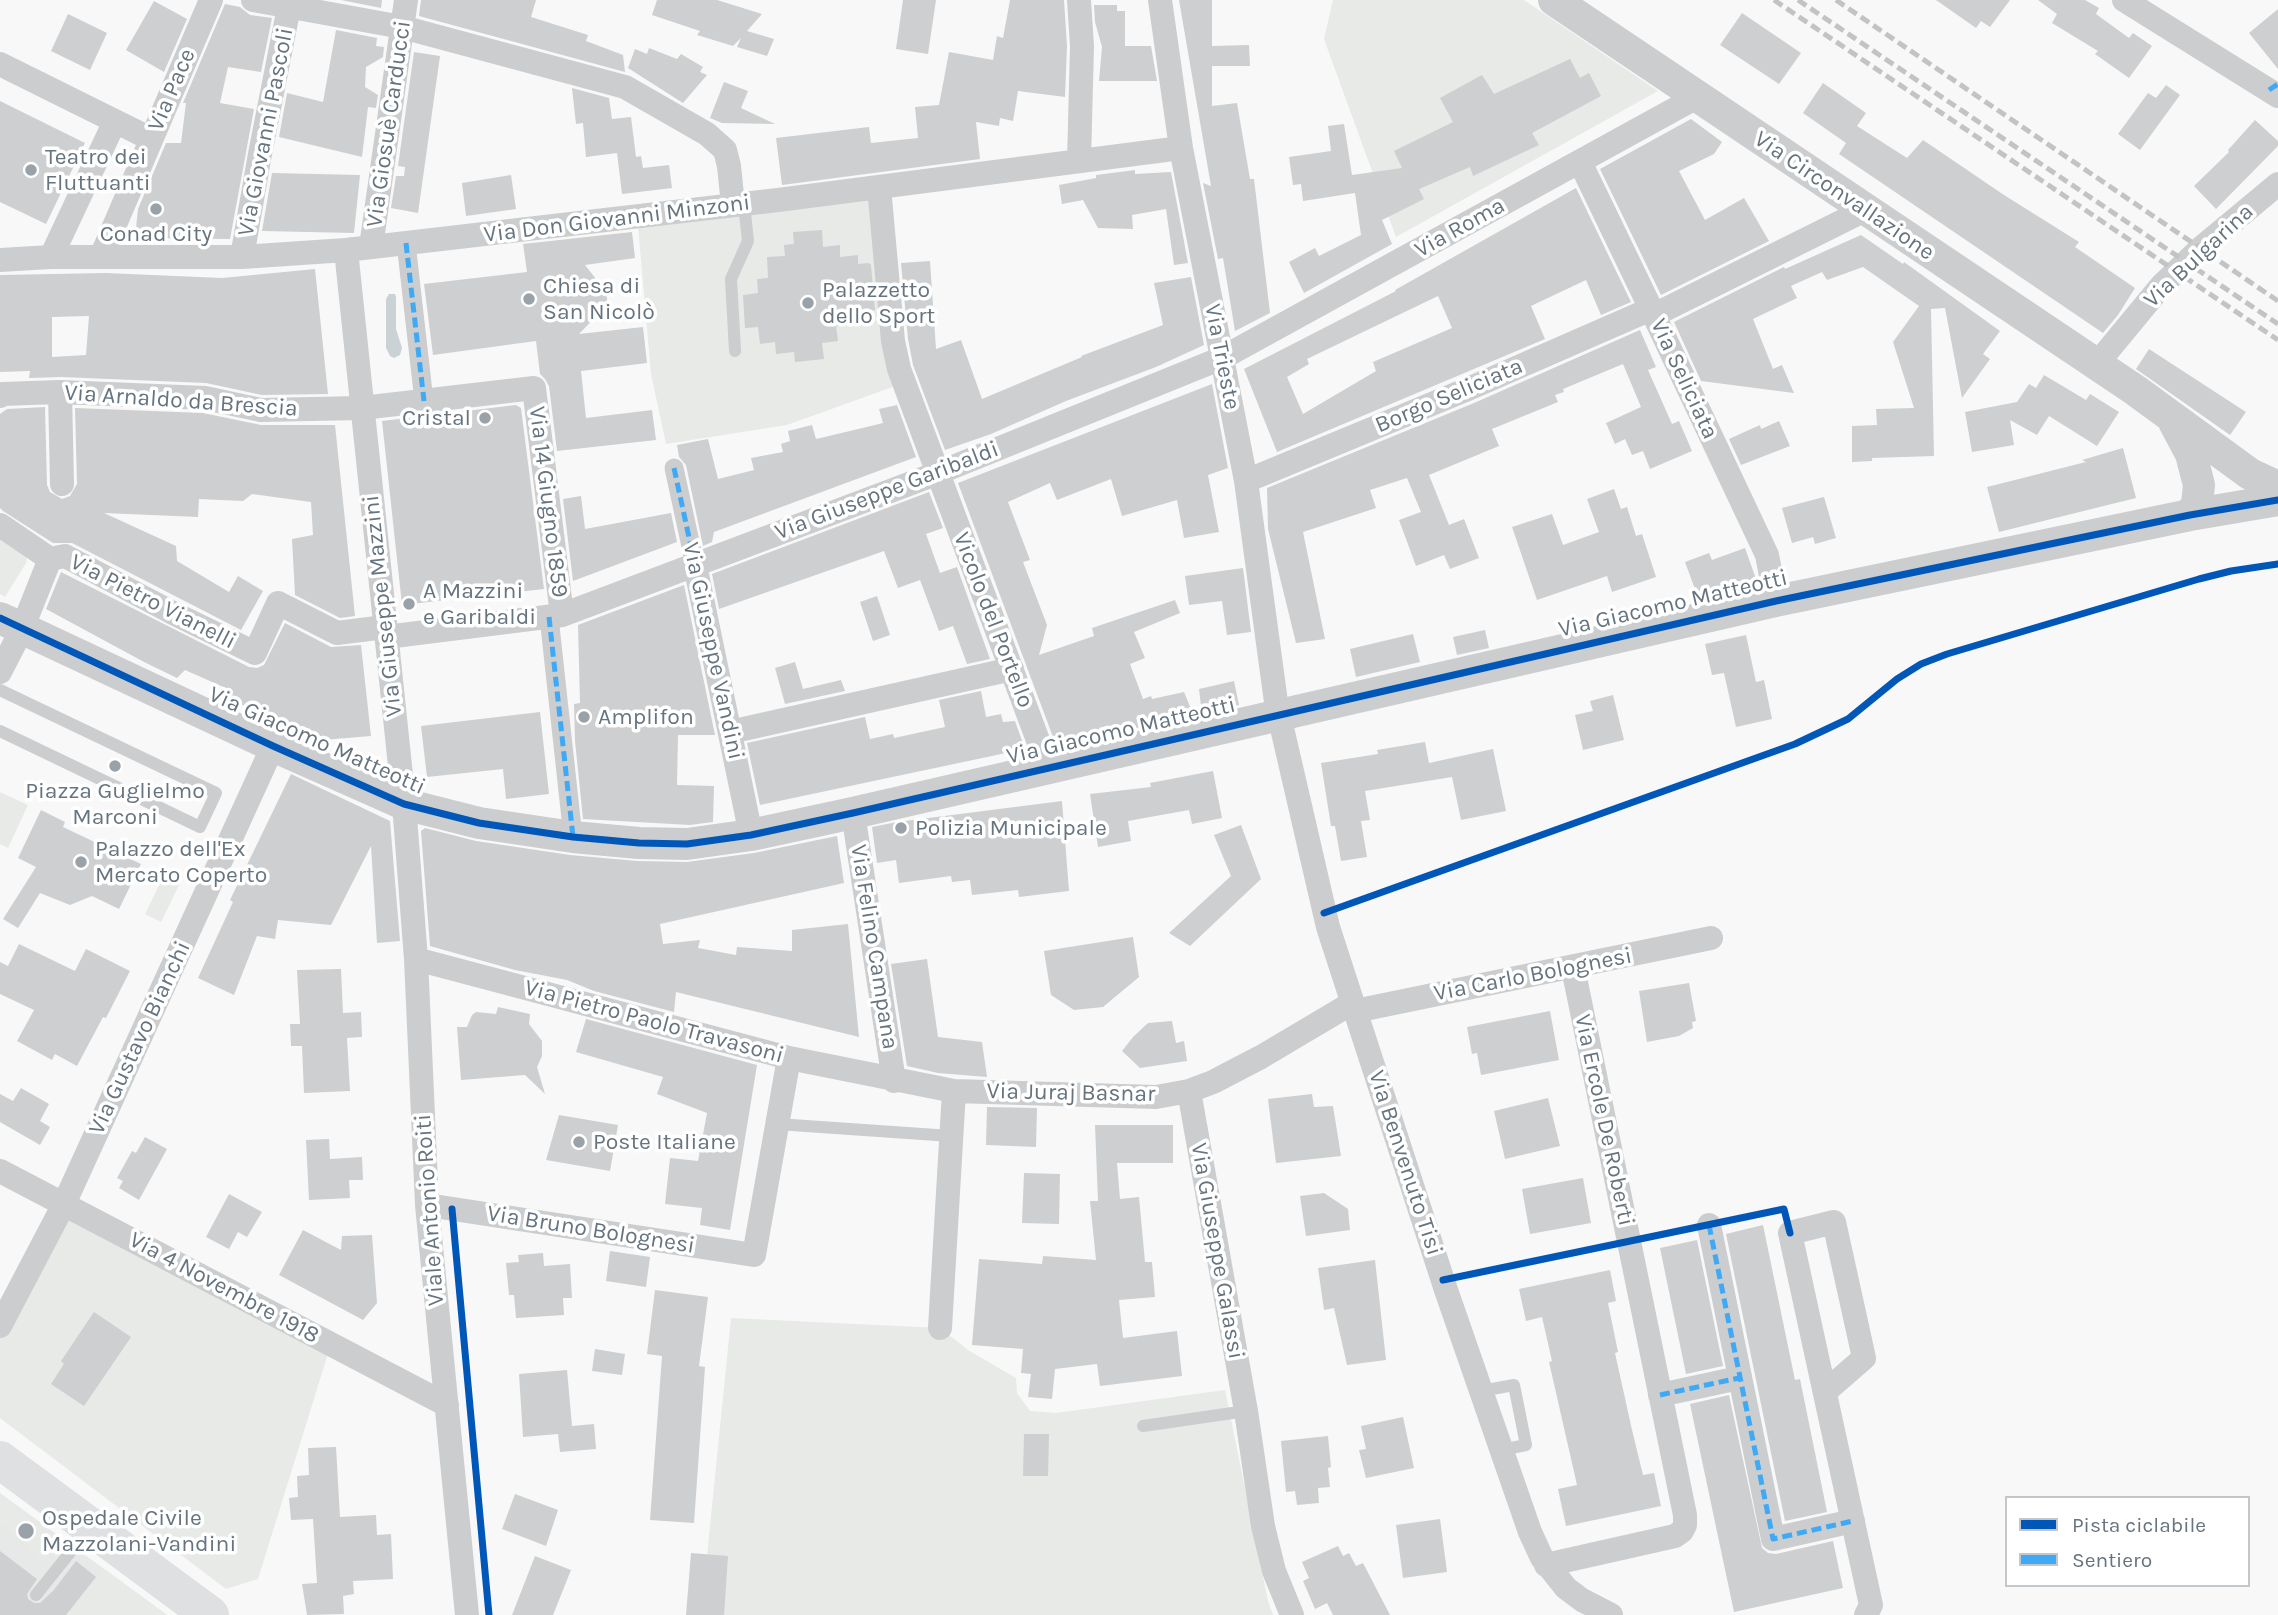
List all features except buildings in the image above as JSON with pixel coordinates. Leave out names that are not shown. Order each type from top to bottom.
[{"type":"main road","points":[[0,1460],[210,1615]]},
{"type":"street","name":"Via Pace","points":[[101,257],[211,0]]},
{"type":"street","points":[[253,0],[402,27],[625,87],[707,134],[725,150],[742,205]]},
{"type":"street","name":"Via Giosuè Carducci","points":[[371,247],[406,0]]},
{"type":"street","points":[[1079,0],[1082,24],[1079,161]]},
{"type":"street","name":"Via Trieste","points":[[1160,0],[1181,148],[1246,481],[1278,714]]},
{"type":"street","name":"Via Circonvallazione","points":[[1554,0],[2135,390],[2250,474],[2278,487]]},
{"type":"street","points":[[2124,0],[2278,96]]},
{"type":"street","name":"Via Giovanni Pascoli","points":[[242,257],[289,7]]},
{"type":"street","points":[[0,64],[151,139]]},
{"type":"street","name":"Via Roma","points":[[1222,358],[1697,97]]},
{"type":"street","name":"Via Pace","points":[[51,257],[115,121]]},
{"type":"street","name":"Via Don Giovanni Minzoni","points":[[0,260],[51,257],[242,257],[346,250],[742,205],[1181,148]]},
{"type":"street","name":"Via Seliciata","points":[[1580,162],[1767,555],[1776,600]]},
{"type":"street","name":"Via Bulgarina","points":[[2098,366],[2162,285],[2201,248],[2278,184]]},
{"type":"street","name":"Vicolo del Portello","points":[[879,187],[893,341],[899,369],[1048,767]]},
{"type":"street","name":"Borgo Seliciata","points":[[1246,481],[1653,312],[1865,210]]},
{"type":"street","points":[[406,243],[424,401]]},
{"type":"street","name":"Via Don Giovanni Minzoni","points":[[0,247],[51,257]]},
{"type":"street","name":"Via Giuseppe Mazzini","points":[[346,250],[404,804]]},
{"type":"street","name":"Via Giuseppe Garibaldi","points":[[386,632],[556,616],[938,473],[1222,358]]},
{"type":"street","name":"Via Arnaldo da Brescia","points":[[0,396],[60,393],[205,398],[261,410],[362,408],[534,388]]},
{"type":"street","name":"Via 14 Giugno 1859","points":[[534,388],[556,616]]},
{"type":"street","name":"Via Circonvallazione","points":[[2135,390],[2173,421],[2183,436],[2196,469],[2199,485],[2197,504],[2190,515]]},
{"type":"street","points":[[60,393],[62,484]]},
{"type":"street","name":"Via Giuseppe Vandini","points":[[674,468],[751,835]]},
{"type":"street","name":"Via Giacomo Matteotti","points":[[11,623],[273,746],[404,804],[479,823],[573,837],[662,844],[709,842],[853,813],[1776,600],[2190,515],[2278,500]]},
{"type":"street","points":[[0,525],[50,559],[11,623],[0,672]]},
{"type":"street","name":"Via Pietro Vianelli","points":[[50,559],[65,556],[173,614],[255,653],[278,603],[337,633],[386,632]]},
{"type":"street","points":[[556,616],[573,837]]},
{"type":"street","points":[[730,732],[1012,669]]},
{"type":"street","name":"Via Benvenuto Tisi","points":[[1278,714],[1324,913],[1530,1532],[1546,1565],[1566,1588],[1611,1615]]},
{"type":"street","name":"Via Gustavo Bianchi","points":[[0,1326],[64,1204],[273,746]]},
{"type":"street","name":"Viale Antonio Roiti","points":[[404,804],[416,959],[427,1205],[467,1615]]},
{"type":"street","name":"Via Felino Campana","points":[[853,813],[894,1081]]},
{"type":"street","name":"Via Carlo Bolognesi","points":[[1354,1007],[1369,1007],[1573,968],[1711,938]]},
{"type":"street","name":"Via Pietro Paolo Travasoni","points":[[416,959],[789,1058],[894,1081]]},
{"type":"street","name":"Via Ercole De Roberti","points":[[1546,1565],[1675,1536],[1685,1525],[1573,968]]},
{"type":"street","name":"Via Juraj Basnar","points":[[894,1081],[954,1091],[1156,1097],[1189,1091],[1213,1082],[1354,1007]]},
{"type":"street","points":[[777,1124],[789,1058]]},
{"type":"street","points":[[940,1328],[954,1091]]},
{"type":"street","name":"Via Giuseppe Galassi","points":[[1189,1091],[1269,1549],[1274,1571],[1292,1615]]},
{"type":"street","name":"Via Bruno Bolognesi","points":[[427,1205],[754,1255],[777,1124]]},
{"type":"street","name":"Via 4 Novembre 1918","points":[[0,1171],[447,1405]]},
{"type":"street","points":[[1825,1392],[1864,1358],[1834,1223],[1790,1233],[1871,1605],[1866,1615]]},
{"type":"street","points":[[1709,1225],[1773,1539],[1853,1521]]},
{"type":"street","points":[[1660,1395],[1740,1378]]},
{"type":"lane","points":[[735,351],[731,279],[748,241],[742,205]]},
{"type":"lane","points":[[0,690],[216,793],[200,827],[0,731]]},
{"type":"lane","points":[[777,1124],[951,1136]]},
{"type":"lane","points":[[1481,1391],[1514,1385],[1526,1445],[1501,1450]]},
{"type":"lane","points":[[1143,1426],[1245,1410]]},
{"type":"lane","points":[[36,1595],[91,1527]]},
{"type":"shaded area","points":[[1333,0],[1524,0],[1658,91],[1396,237],[1324,39]]},
{"type":"shaded area","points":[[870,199],[898,385],[787,425],[666,444],[651,374],[638,226]]},
{"type":"shaded area","points":[[389,294],[395,294],[396,297],[396,329],[402,348],[400,355],[394,358],[386,348],[386,299]]},
{"type":"shaded area","points":[[0,536],[27,558],[5,597],[0,594]]},
{"type":"shaded area","points":[[0,792],[28,805],[8,848],[0,844]]},
{"type":"shaded area","points":[[167,869],[183,877],[161,922],[145,914]]},
{"type":"shaded area","points":[[64,1204],[331,1344],[258,1579],[226,1589],[0,1418],[0,1326]]},
{"type":"shaded area","points":[[731,1318],[940,1328],[968,1350],[1016,1378],[1017,1393],[1030,1411],[1056,1413],[1225,1390],[1273,1615],[701,1615]]},
{"type":"shaded area","name":"Ospedale Civile Mazzolani-Vandini","points":[[0,1493],[103,1568],[167,1615],[0,1615]]},
{"type":"shaded area","points":[[0,1499],[42,1528],[54,1551],[44,1563],[0,1522]]},
{"type":"shaded area","points":[[103,1568],[167,1615],[66,1615]]},
{"type":"railway","points":[[1774,0],[2278,340]]},
{"type":"railway","points":[[1798,0],[2278,324]]},
{"type":"railway","points":[[1836,0],[2278,301]]},
{"type":"marked path","points":[[2269,90],[2278,84]]},
{"type":"marked path","points":[[406,243],[424,401]]},
{"type":"marked path","points":[[674,468],[695,565]]},
{"type":"marked path","points":[[549,617],[573,837]]},
{"type":"marked path","points":[[1709,1225],[1773,1539],[1853,1521]]},
{"type":"marked path","points":[[1660,1395],[1739,1378]]},
{"type":"cycle path","points":[[0,618],[273,746],[404,804],[479,823],[573,837],[687,844],[751,835],[853,813],[1776,601],[2190,515],[2278,500]]},
{"type":"cycle path","points":[[1324,913],[1795,744],[1848,719],[1897,679],[1921,664],[1947,654],[2199,579],[2278,564]]},
{"type":"cycle path","points":[[452,1209],[489,1615]]},
{"type":"cycle path","points":[[1443,1280],[1784,1209],[1790,1233]]},
{"type":"place","name":"Teatro dei Fluttuanti","points":[[31,170]]},
{"type":"place","name":"Conad City","points":[[156,209]]},
{"type":"place","name":"Chiesa di San Nicolò","points":[[529,299]]},
{"type":"place","name":"Palazzetto dello Sport","points":[[808,303]]},
{"type":"place","name":"Cristal","points":[[485,418]]},
{"type":"place","name":"A Mazzini e Garibaldi","points":[[409,604]]},
{"type":"place","name":"Amplifon","points":[[584,717]]},
{"type":"place","name":"Piazza Guglielmo Marconi","points":[[115,766]]},
{"type":"place","name":"Polizia Municipale","points":[[901,828]]},
{"type":"place","name":"Palazzo dell'Ex Mercato Coperto","points":[[81,862]]},
{"type":"place","name":"Poste Italiane","points":[[579,1142]]},
{"type":"place","name":"Ospedale Civile Mazzolani-Vandini","points":[[26,1531]]}]
